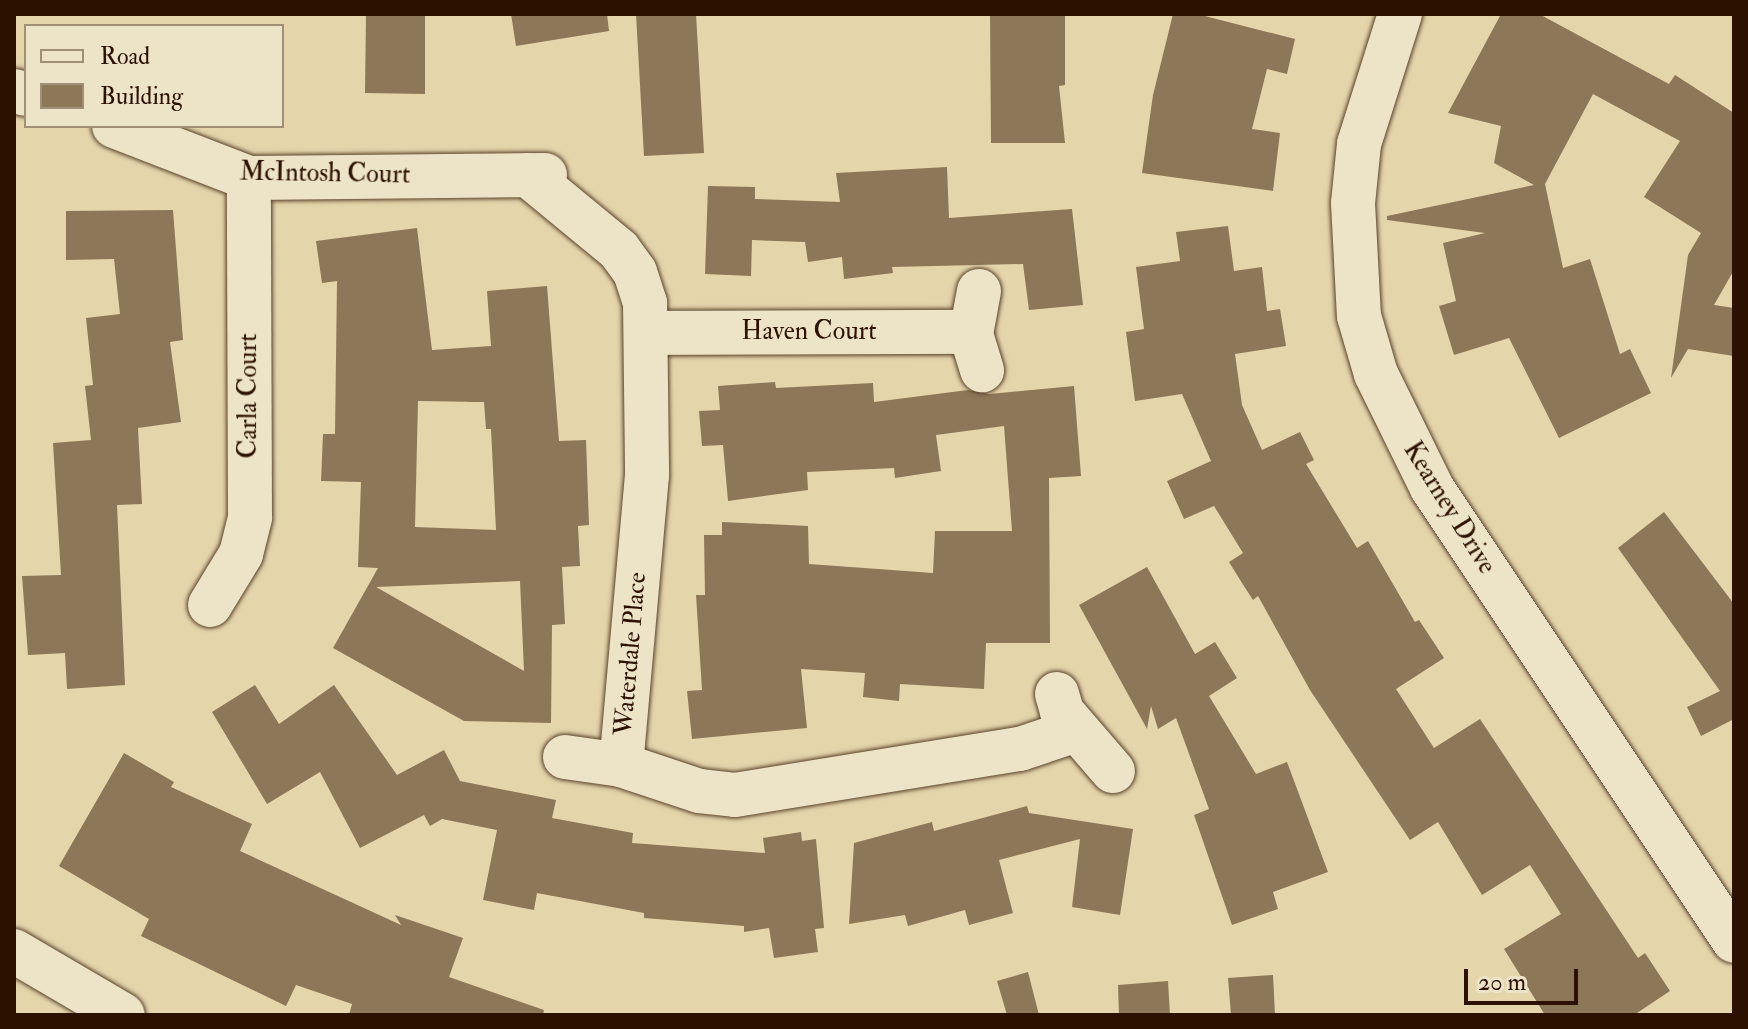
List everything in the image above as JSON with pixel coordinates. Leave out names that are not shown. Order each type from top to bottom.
[{"type":"street","name":"Kearney Drive","points":[[1400,15],[1359,144],[1353,203],[1359,316],[1376,374],[1432,488],[1734,941]]},
{"type":"street","name":"McIntosh Court","points":[[119,128],[249,178],[537,175]]},
{"type":"street","name":"Waterdale Place","points":[[537,175],[624,257],[643,295],[646,333],[645,502],[621,765],[699,791],[735,795],[1020,749],[1066,712],[1113,771]]},
{"type":"street","name":"Carla Court","points":[[210,605],[241,554],[250,517],[249,178]]},
{"type":"street","name":"Haven Court","points":[[646,333],[977,331]]},
{"type":"street","points":[[565,757],[621,765]]},
{"type":"street","points":[[14,951],[123,1015]]},
{"type":"building","points":[[366,14],[425,14],[425,94],[365,93]]},
{"type":"building","points":[[511,14],[607,14],[609,31],[516,46]]},
{"type":"building","points":[[636,14],[696,14],[704,153],[644,156]]},
{"type":"building","points":[[990,14],[1065,14],[1065,85],[1059,86],[1065,143],[991,143]]},
{"type":"building","points":[[1173,14],[1197,14],[1295,39],[1287,74],[1267,69],[1252,129],[1280,133],[1273,191],[1142,173],[1153,95]]},
{"type":"building","points":[[1501,14],[1539,14],[1669,84],[1675,75],[1734,113],[1734,270],[1714,305],[1734,308],[1734,356],[1688,349],[1671,378],[1688,255],[1701,233],[1644,197],[1680,141],[1593,94],[1545,184],[1563,268],[1590,259],[1620,354],[1630,349],[1651,393],[1559,438],[1509,338],[1454,355],[1439,306],[1456,301],[1443,243],[1485,233],[1387,220],[1387,216],[1534,185],[1494,163],[1501,126],[1448,113]]},
{"type":"building","points":[[947,167],[949,218],[1072,209],[1083,305],[1029,310],[1023,264],[892,267],[893,273],[844,279],[842,257],[808,262],[805,242],[752,240],[751,276],[705,274],[708,186],[755,187],[755,199],[840,202],[836,173]]},
{"type":"building","points":[[173,210],[183,340],[170,342],[181,422],[138,428],[142,504],[117,505],[125,685],[67,689],[65,653],[28,655],[22,576],[61,575],[53,443],[91,440],[85,386],[93,385],[86,318],[120,314],[114,259],[66,260],[66,211]]},
{"type":"building","points":[[1228,226],[1234,271],[1262,267],[1267,311],[1280,309],[1286,346],[1235,354],[1242,405],[1262,450],[1300,432],[1314,460],[1306,464],[1357,548],[1368,541],[1415,622],[1419,620],[1444,658],[1396,689],[1434,748],[1480,719],[1638,958],[1645,953],[1670,991],[1634,1015],[1545,1015],[1504,949],[1561,914],[1530,865],[1482,895],[1438,822],[1410,840],[1310,690],[1258,596],[1253,600],[1229,562],[1243,553],[1214,506],[1184,519],[1167,481],[1211,461],[1182,394],[1135,401],[1126,332],[1144,329],[1136,267],[1180,261],[1176,232]]},
{"type":"building","points":[[417,228],[432,350],[491,346],[487,291],[547,286],[559,441],[586,440],[589,525],[578,526],[580,566],[562,567],[565,624],[552,625],[551,723],[464,721],[333,648],[378,568],[358,567],[361,482],[321,481],[323,434],[335,434],[337,281],[322,283],[316,241]],"holes":[[[418,401],[484,402],[486,429],[491,429],[496,530],[415,527]],[[520,581],[524,671],[376,587]]]},
{"type":"building","points":[[775,382],[776,388],[873,383],[874,402],[968,390],[989,394],[1074,386],[1081,476],[1049,478],[1050,643],[986,643],[984,689],[900,684],[899,701],[863,697],[865,673],[801,669],[807,728],[692,739],[687,691],[702,690],[696,595],[705,595],[704,535],[722,535],[722,522],[808,526],[809,564],[933,573],[935,531],[1012,531],[1004,426],[936,435],[941,471],[895,478],[894,468],[807,472],[808,490],[728,501],[723,445],[702,446],[699,411],[720,410],[718,386]]},
{"type":"building","points":[[1664,512],[1734,604],[1734,719],[1701,736],[1687,707],[1720,691],[1618,548]]},
{"type":"building","points":[[1147,567],[1195,654],[1215,642],[1237,678],[1209,696],[1256,774],[1287,762],[1328,872],[1273,892],[1278,909],[1232,925],[1194,815],[1209,809],[1176,718],[1158,729],[1151,706],[1147,729],[1079,605]]},
{"type":"building","points":[[255,685],[279,724],[334,685],[397,775],[444,750],[460,781],[556,800],[552,818],[633,833],[632,843],[765,853],[763,838],[801,832],[802,841],[816,839],[824,928],[815,929],[818,952],[774,958],[769,928],[744,932],[744,926],[644,918],[644,913],[537,893],[534,910],[483,900],[497,830],[442,819],[430,826],[424,815],[360,848],[320,772],[267,804],[212,712]]},
{"type":"building","points":[[124,753],[174,782],[171,787],[252,824],[240,851],[401,925],[395,915],[463,938],[449,977],[544,1010],[543,1015],[349,1015],[352,1004],[296,985],[286,1006],[141,936],[149,919],[59,866]]},
{"type":"building","points":[[1027,806],[1029,813],[1133,829],[1120,915],[1072,907],[1080,839],[999,860],[1013,913],[969,925],[965,910],[908,926],[905,915],[849,924],[854,843],[932,822],[934,831]]},
{"type":"building","points":[[1028,972],[1039,1015],[1007,1015],[997,981]]},
{"type":"building","points":[[1273,975],[1275,1015],[1231,1015],[1228,978]]},
{"type":"building","points":[[1168,981],[1170,1015],[1119,1015],[1118,985]]}]
